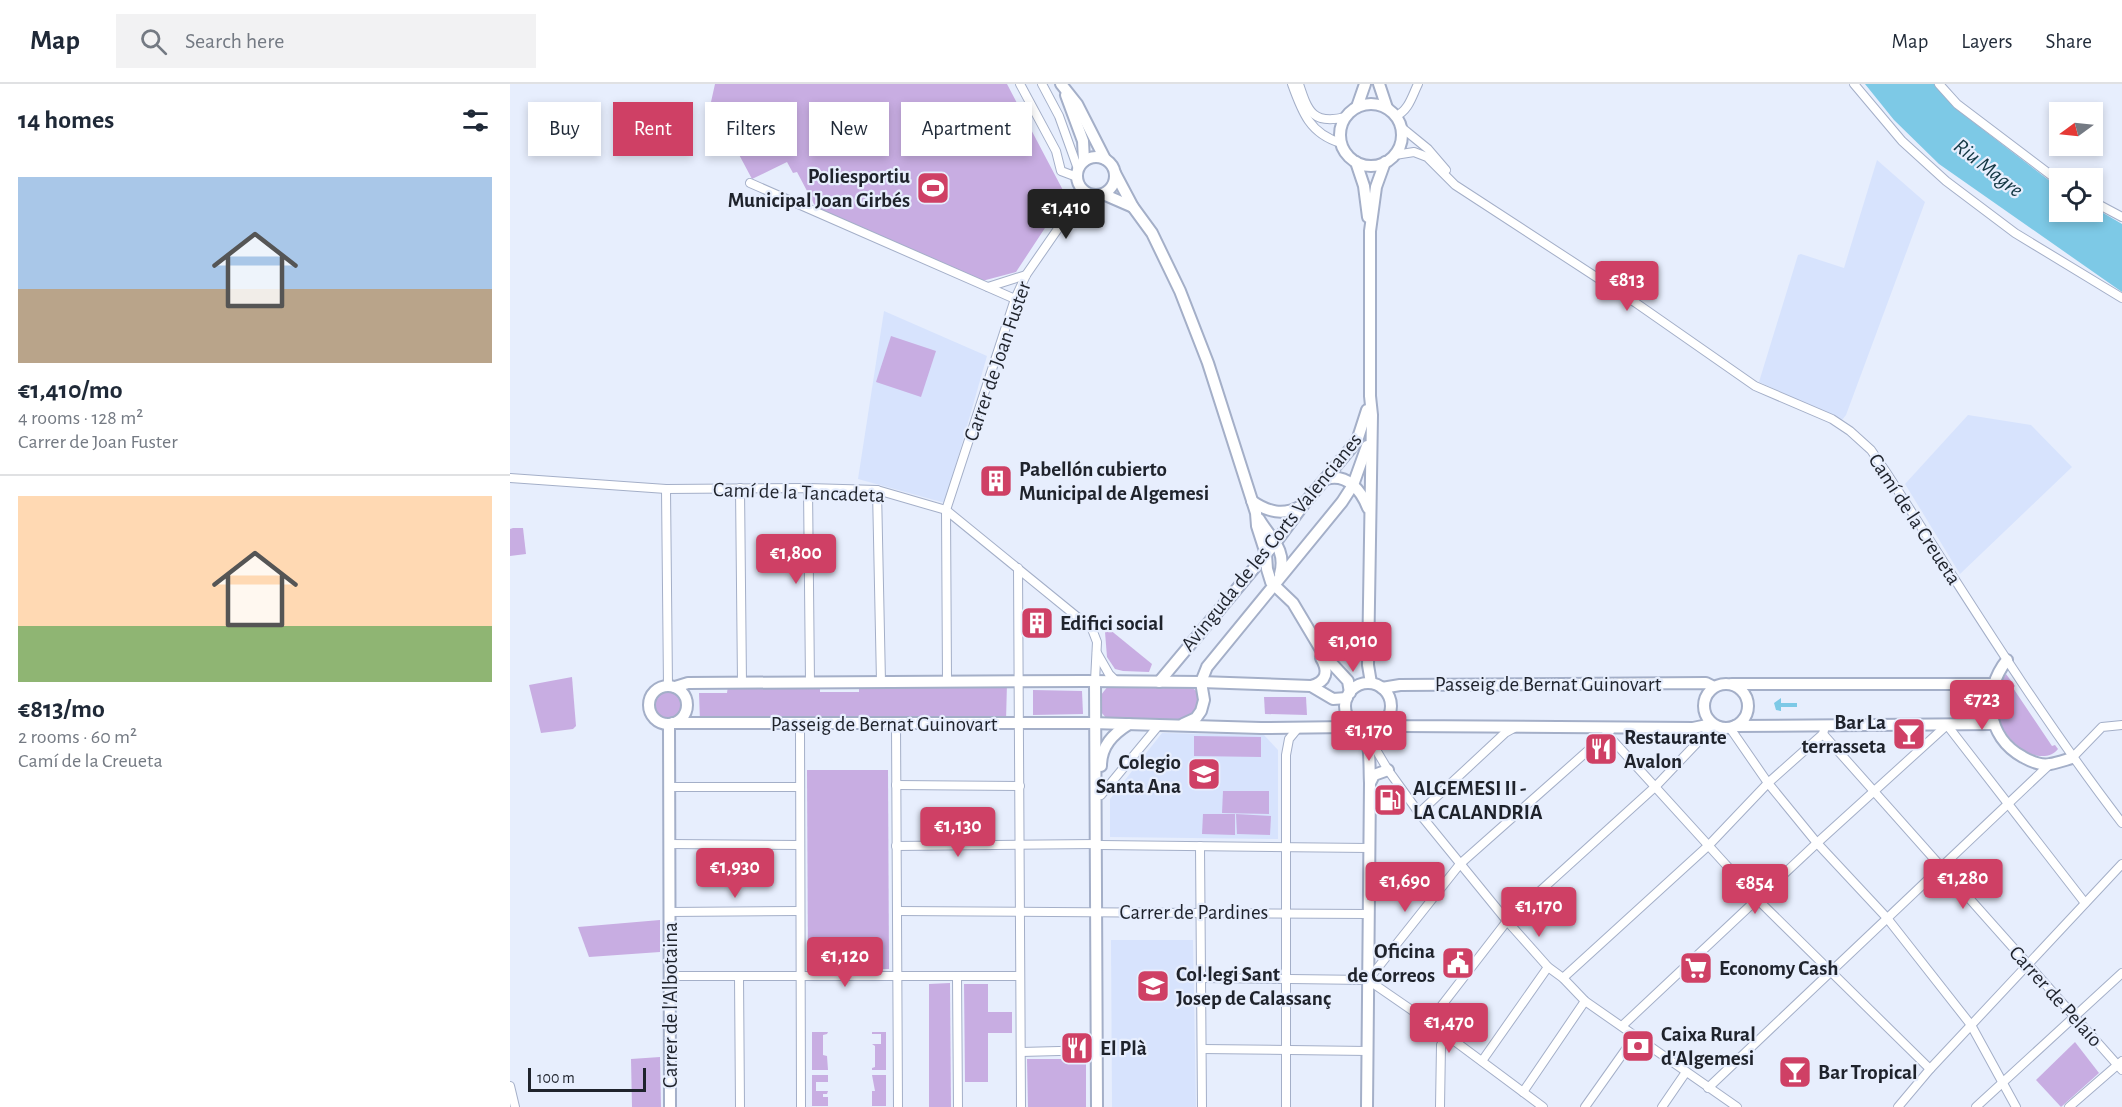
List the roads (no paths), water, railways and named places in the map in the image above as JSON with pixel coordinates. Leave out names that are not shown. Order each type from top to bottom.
[{"type":"street","points":[[1020,84],[1056,151],[1061,171],[1080,169],[1095,157],[1106,159]]},
{"type":"street","points":[[1042,84],[1059,116],[1080,169]]},
{"type":"street","points":[[1061,84],[1083,141],[1080,187],[1084,191],[1096,195],[1103,194],[1133,207]]},
{"type":"street","points":[[1061,84],[1077,104],[1133,207],[1152,233],[1180,291],[1208,363],[1256,513],[1283,556],[1277,581]]},
{"type":"street","points":[[1292,84],[1305,117],[1318,130],[1341,143]]},
{"type":"street","points":[[1299,84],[1306,106],[1315,116],[1330,120],[1346,117],[1358,107],[1375,104],[1387,108],[1396,116],[1401,126],[1402,139],[1395,155],[1374,166],[1356,162],[1347,154],[1341,143],[1341,131],[1346,117]]},
{"type":"street","points":[[1358,107],[1365,84]]},
{"type":"street","points":[[1379,84],[1387,108]]},
{"type":"street","points":[[1396,116],[1409,104],[1418,84]]},
{"type":"street","points":[[1854,84],[1902,141],[1946,181],[2015,233],[2122,298]]},
{"type":"street","points":[[1940,84],[1957,104],[2049,174]]},
{"type":"street","name":"Camí de la Creueta","points":[[1401,126],[1434,155],[1465,192]]},
{"type":"street","name":"Camí de la Creueta","points":[[1395,155],[1414,152],[1427,156],[1455,185],[1636,303],[1755,386],[1832,419],[1855,434],[1871,450],[2072,758],[2122,823]]},
{"type":"street","points":[[1356,162],[1364,186],[1370,231],[1372,416],[1368,665],[1371,684]]},
{"type":"street","points":[[1370,231],[1376,187],[1385,162]]},
{"type":"street","points":[[1103,194],[1112,185],[1115,173]]},
{"type":"street","points":[[750,183],[1015,299]]},
{"type":"street","name":"Carrer de Joan Fuster","points":[[947,681],[946,510],[1015,299],[1026,275],[1084,191]]},
{"type":"street","points":[[2103,207],[2122,218]]},
{"type":"street","points":[[988,287],[1026,275]]},
{"type":"street","name":"Avinguda de les Corts Valencianes","points":[[1159,682],[1357,441],[1363,427],[1370,396]]},
{"type":"street","name":"Avinguda de les Corts Valencianes","points":[[1177,726],[1196,718],[1204,700],[1201,682],[1207,668],[1342,502],[1353,485],[1371,434]]},
{"type":"street","points":[[1326,479],[1337,477],[1353,485],[1365,500],[1370,514]]},
{"type":"street","name":"Camí de la Tancadeta","points":[[510,478],[666,489],[877,490],[946,510],[1092,628],[1097,642],[1095,681]]},
{"type":"street","points":[[740,488],[742,682]]},
{"type":"street","points":[[808,488],[810,682]]},
{"type":"street","points":[[666,489],[671,686]]},
{"type":"street","points":[[877,490],[881,682]]},
{"type":"street","points":[[1251,500],[1260,507],[1273,512],[1292,511],[1304,504]]},
{"type":"street","points":[[1256,513],[1267,568],[1293,603],[1324,655],[1348,681],[1347,713],[1367,737],[1370,783],[1367,1107]]},
{"type":"street","points":[[1018,568],[1021,1107]]},
{"type":"street","points":[[1302,619],[1326,671],[1323,680],[1311,686]]},
{"type":"street","name":"Camí de la Tancadeta","points":[[1097,652],[1101,663],[1116,681]]},
{"type":"street","points":[[2007,660],[1993,684],[1990,704],[1994,724],[2013,751],[2030,760],[2049,765]]},
{"type":"street","points":[[1095,681],[1103,1107]]},
{"type":"street","name":"Passeig de Bernat Guinovart","points":[[671,686],[688,683],[742,682],[1201,682],[1311,686],[1333,699],[1348,696]]},
{"type":"street","name":"Passeig de Bernat Guinovart","points":[[1382,688],[1400,685],[1706,683],[1714,687]]},
{"type":"street","points":[[1348,696],[1356,687],[1371,684],[1382,688],[1390,699],[1391,706],[1387,719],[1379,726],[1374,740],[1375,748],[1388,770],[1460,864],[1548,967],[1563,978],[1585,1001],[1737,1107]]},
{"type":"street","points":[[1993,684],[1723,684],[1714,687],[1707,694],[1704,705],[1706,715],[1713,724],[1732,727],[1824,730],[1994,724]]},
{"type":"street","points":[[1732,684],[1744,692],[1748,705],[1746,716],[1732,727]]},
{"type":"street","points":[[671,686],[684,694],[687,705],[683,717],[671,723],[660,722],[654,717],[649,705],[653,693],[660,687],[671,686]]},
{"type":"street","name":"Passeig de Bernat Guinovart","points":[[671,723],[1095,723],[1298,728],[1359,726]]},
{"type":"street","name":"Carrer de l'Albotaina","points":[[670,1107],[669,787],[671,723]]},
{"type":"street","points":[[800,724],[801,1107]]},
{"type":"street","points":[[896,724],[898,1107]]},
{"type":"street","points":[[1098,844],[1101,759],[1104,748],[1116,733],[1130,724]]},
{"type":"street","points":[[1429,1022],[1507,921],[1656,786],[1713,724]]},
{"type":"street","name":"Passeig de Bernat Guinovart","points":[[1379,726],[1610,730],[1693,728],[1713,724]]},
{"type":"street","points":[[1622,1026],[1947,724]]},
{"type":"street","points":[[1947,724],[2085,903]]},
{"type":"street","points":[[1101,795],[1160,725]]},
{"type":"street","points":[[1359,726],[1379,726]]},
{"type":"street","points":[[1708,1088],[2049,765],[2072,758],[2102,727],[2121,726]]},
{"type":"street","points":[[1419,813],[1505,733],[1515,727]]},
{"type":"street","points":[[1732,727],[1768,783],[1817,843],[1887,918],[1971,1025],[2016,1107]]},
{"type":"street","points":[[1286,1107],[1286,755],[1289,739],[1298,728]]},
{"type":"street","points":[[1368,980],[1460,864],[1610,730],[1656,786],[1758,900],[1930,1069]]},
{"type":"street","points":[[1563,978],[1709,845],[1768,783],[1824,730]]},
{"type":"street","name":"Carrer de Pelaio","points":[[1824,730],[1941,867],[2121,1065]]},
{"type":"street","points":[[1370,783],[1374,775],[1388,770]]},
{"type":"street","points":[[896,785],[1020,786]]},
{"type":"street","points":[[669,787],[800,787]]},
{"type":"street","points":[[669,844],[800,845]]},
{"type":"street","points":[[896,846],[1098,844],[1369,848]]},
{"type":"street","points":[[1200,846],[1202,1107]]},
{"type":"street","points":[[1898,1107],[1930,1069],[2122,864]]},
{"type":"street","points":[[669,912],[800,911]]},
{"type":"street","name":"Carrer de Pardines","points":[[897,911],[1368,914]]},
{"type":"street","points":[[1097,1107],[1099,912]]},
{"type":"street","points":[[1482,1061],[1548,967]]},
{"type":"street","points":[[1976,1107],[2122,973]]},
{"type":"street","points":[[670,975],[1020,976]]},
{"type":"street","points":[[739,975],[740,1107]]},
{"type":"street","points":[[957,976],[958,1107]]},
{"type":"street","points":[[1201,978],[1368,980],[1429,1022],[1543,1107]]},
{"type":"street","points":[[1523,1092],[1585,1001]]},
{"type":"street","points":[[1585,1107],[1636,1035]]},
{"type":"street","points":[[1440,1107],[1441,1045],[1447,1036]]},
{"type":"street","points":[[1202,1049],[1368,1050]]},
{"type":"street","points":[[1021,1052],[1097,1050]]},
{"type":"street","points":[[2069,1107],[2121,1065]]},
{"type":"street","points":[[1662,1107],[1686,1072]]},
{"type":"street","points":[[510,1086],[515,1107]]},
{"type":"water","name":"Riu Magre","points":[[1865,84],[1936,84],[1955,108],[2049,180],[2049,222],[2103,222],[2103,213],[2122,224],[2122,292],[1939,164],[1894,120]]},
{"type":"water","points":[[1781,698],[1781,703],[1797,703],[1797,707],[1781,707],[1781,711],[1776,710],[1774,703]]},
{"type":"place","name":"Poliesportiu Municipal Joan Girbés","points":[[933,188]]},
{"type":"place","name":"Pabellón cubierto Municipal de Algemesi","points":[[996,481]]},
{"type":"place","name":"Edifici social","points":[[1037,623]]},
{"type":"place","name":"Bar La terrasseta","points":[[1909,734]]},
{"type":"place","name":"Restaurante Avalon","points":[[1601,749]]},
{"type":"place","name":"Colegio Santa Ana","points":[[1204,774]]},
{"type":"place","name":"ALGEMESI II - LA CALANDRIA","points":[[1390,800]]},
{"type":"place","name":"Oficina de Correos","points":[[1458,963]]},
{"type":"place","name":"Economy Cash","points":[[1696,968]]},
{"type":"place","name":"Col·legi Sant Josep de Calassanç","points":[[1153,986]]},
{"type":"place","name":"Caixa Rural d'Algemesi","points":[[1638,1046]]},
{"type":"place","name":"El Plà","points":[[1077,1048]]},
{"type":"place","name":"Bar Tropical","points":[[1795,1072]]}]
